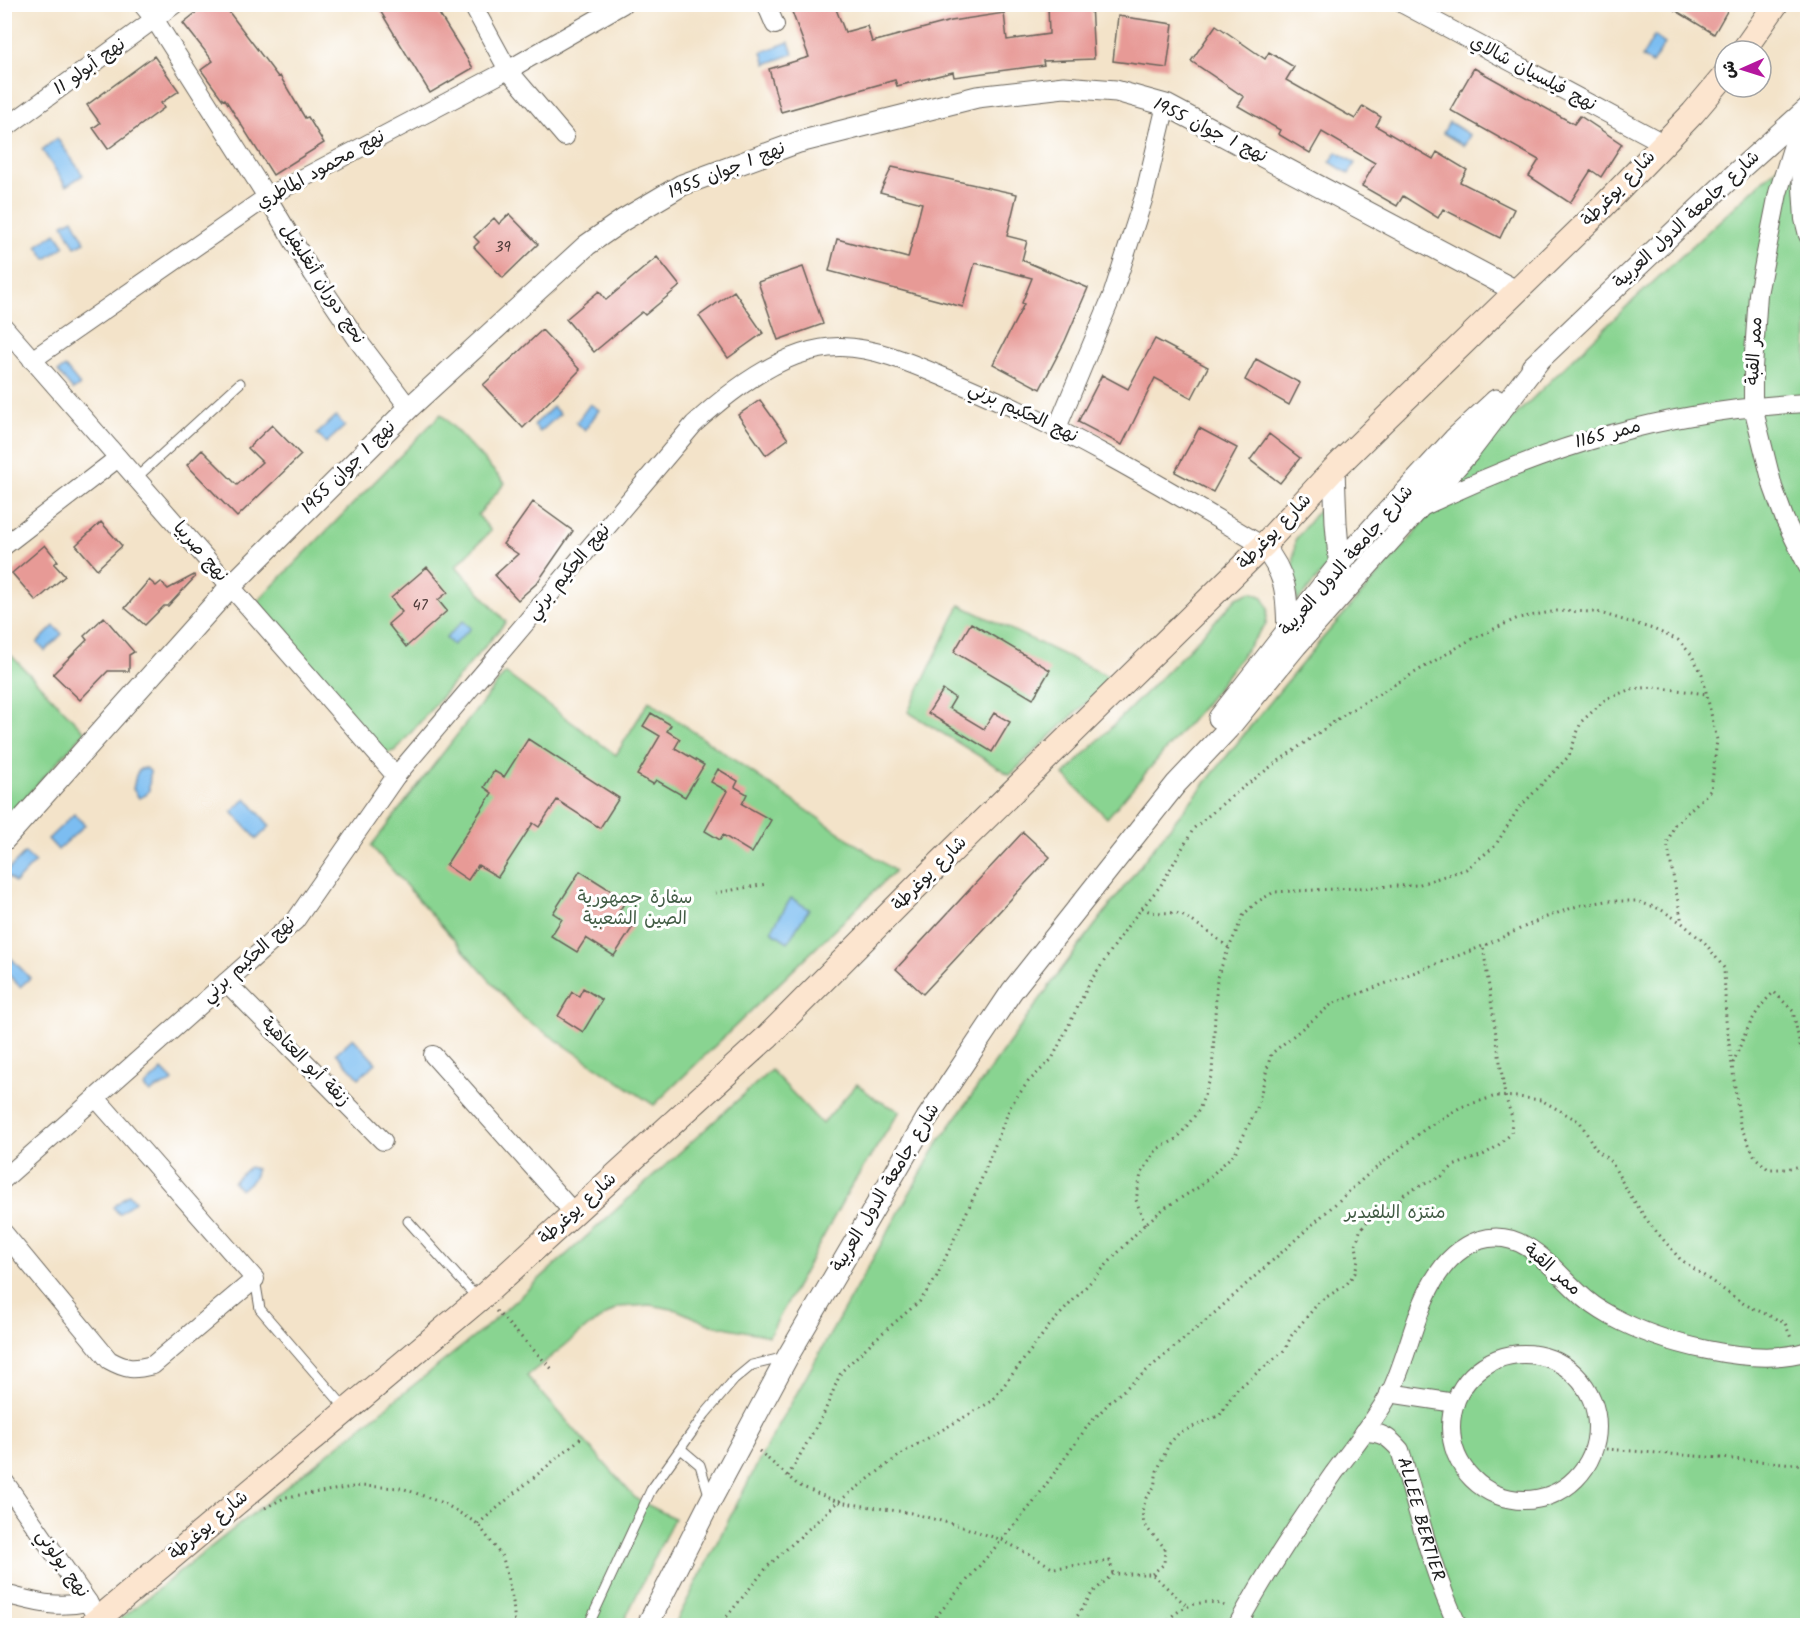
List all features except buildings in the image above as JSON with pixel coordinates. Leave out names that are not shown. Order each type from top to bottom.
[{"type":"main road","points":[[1751,39],[1776,4]]},
{"type":"main road","name":"شارع يوغرطة","points":[[92,1616],[347,1410],[478,1300],[767,1037],[957,846],[1263,546],[1334,469],[1591,219],[1713,89]]},
{"type":"street","name":"نحج دوران أنغليفيل","points":[[142,4],[155,20],[267,197],[312,274],[359,342],[410,408]]},
{"type":"street","name":"نهج أبولو 11","points":[[4,129],[175,4]]},
{"type":"street","points":[[472,4],[508,70],[565,136]]},
{"type":"street","name":"نهج محمود الماطري","points":[[32,360],[267,197],[508,70],[623,4]]},
{"type":"street","points":[[766,4],[775,24]]},
{"type":"street","name":"نهج فيلسيان شالاي","points":[[1403,4],[1663,142]]},
{"type":"street","name":"نهج 1 جوان 1955","points":[[4,840],[230,587],[410,408],[587,245],[623,220],[682,185],[799,142],[977,97],[1064,87],[1116,91],[1166,105],[1516,291]]},
{"type":"street","points":[[1057,428],[1112,296],[1144,197],[1166,105]]},
{"type":"street","points":[[1803,116],[1802,191],[1808,235]]},
{"type":"street","name":"شارع جامعة الدول العربية","points":[[1176,784],[1221,714],[1340,563],[1454,439],[1803,116]]},
{"type":"street","name":"ممر القبة","points":[[1803,116],[1778,193],[1758,294],[1753,407],[1773,487],[1785,520],[1808,567]]},
{"type":"street","name":"نهج صربيا","points":[[4,327],[396,776]]},
{"type":"street","name":"نهج الحكيم برني","points":[[4,1179],[295,921],[396,776],[694,424],[720,400],[751,378],[806,353],[839,347],[876,351],[985,394],[1057,428],[1156,482],[1263,546]]},
{"type":"street","name":"شارع جامعة الدول العربية","points":[[646,1626],[788,1356],[927,1118],[1012,991],[1176,784],[1228,729],[1289,655],[1468,452],[1541,358]]},
{"type":"street","name":"ممر 1165","points":[[1420,507],[1536,457],[1593,438],[1684,417],[1753,407],[1808,403]]},
{"type":"street","points":[[4,546],[118,458]]},
{"type":"street","points":[[1334,469],[1340,563],[1338,599]]},
{"type":"street","points":[[1263,546],[1275,561],[1283,578],[1286,593],[1289,655]]},
{"type":"street","name":"زنقة أبو العتاهية","points":[[226,982],[383,1141]]},
{"type":"street","points":[[433,1055],[574,1213]]},
{"type":"street","points":[[4,1233],[109,1360],[123,1368],[137,1369],[153,1365],[255,1279],[96,1098]]},
{"type":"street","name":"ممر القبة","points":[[1240,1621],[1304,1516],[1389,1394],[1413,1328],[1437,1276],[1449,1259],[1480,1240],[1497,1236],[1517,1240],[1536,1252],[1580,1295],[1610,1316],[1680,1344],[1726,1353],[1761,1355],[1802,1352]]},
{"type":"street","points":[[1534,1354],[1558,1362],[1578,1377],[1587,1391],[1597,1423],[1594,1448],[1585,1467],[1572,1483],[1554,1494],[1533,1500],[1512,1500],[1492,1493],[1474,1481],[1461,1465],[1453,1445],[1451,1424],[1455,1403],[1467,1381],[1486,1364],[1509,1355],[1534,1354]]},
{"type":"street","points":[[1389,1394],[1455,1403]]},
{"type":"street","name":"ALLEE BERTIER","points":[[1364,1432],[1378,1432],[1390,1438],[1400,1450],[1430,1555],[1458,1626]]},
{"type":"street","name":"نهج بولوني","points":[[4,1481],[92,1616]]},
{"type":"street","points":[[4,1594],[60,1606],[92,1616]]},
{"type":"lane","points":[[135,478],[240,382]]},
{"type":"lane","points":[[408,1221],[478,1300]]},
{"type":"lane","points":[[255,1279],[260,1308],[347,1410]]},
{"type":"lane","points":[[588,1626],[651,1490],[705,1414],[734,1380],[752,1365],[788,1356]]},
{"type":"lane","points":[[681,1449],[700,1465],[711,1500]]},
{"type":"path","points":[[788,1476],[824,1413],[841,1372],[920,1301],[936,1278],[977,1190],[1011,1105],[1028,1082],[1052,1059],[1090,982],[1129,924],[1161,885],[1194,828],[1228,799],[1348,712],[1470,640],[1518,618],[1557,611],[1597,612],[1653,629],[1678,640],[1691,654],[1702,674],[1717,740],[1711,790],[1675,824],[1667,843],[1682,922]]},
{"type":"path","points":[[1145,1224],[1136,1200],[1141,1174],[1157,1149],[1177,1139],[1199,1110],[1212,1074],[1217,977],[1244,914],[1257,902],[1274,892],[1417,885],[1466,869],[1495,846],[1518,809],[1569,756],[1581,722],[1606,699],[1631,689],[1655,687],[1706,694]]},
{"type":"path","points":[[715,893],[767,884]]},
{"type":"path","points":[[720,1624],[768,1566],[838,1502],[904,1452],[992,1401],[1050,1325],[1145,1224],[1166,1207],[1199,1187],[1234,1153],[1257,1108],[1271,1054],[1332,1004],[1483,946],[1544,918],[1577,906],[1607,901],[1636,901],[1660,909],[1682,922],[1706,944],[1724,968],[1726,1020],[1740,1125],[1755,1157],[1768,1169],[1808,1165]]},
{"type":"path","points":[[1142,908],[1152,914],[1177,914],[1214,936],[1228,948]]},
{"type":"path","points":[[1071,1626],[1092,1593],[1113,1574],[1152,1574],[1164,1564],[1165,1548],[1144,1525],[1142,1511],[1146,1498],[1154,1487],[1157,1471],[1169,1444],[1179,1433],[1220,1415],[1235,1391],[1285,1350],[1291,1336],[1320,1301],[1346,1285],[1355,1273],[1358,1259],[1356,1245],[1360,1231],[1370,1218],[1396,1204],[1405,1193],[1416,1186],[1430,1183],[1453,1166],[1483,1155],[1511,1134],[1512,1117],[1505,1096],[1483,946]]},
{"type":"path","points":[[1733,1063],[1749,1024],[1762,1003],[1774,992],[1793,1011],[1801,1050],[1808,1042]]},
{"type":"path","points":[[928,1626],[1033,1503],[1089,1424],[1112,1400],[1210,1317],[1365,1177],[1425,1129],[1461,1107],[1496,1096],[1540,1100],[1580,1122],[1595,1148],[1612,1162],[1626,1189],[1649,1223],[1680,1258],[1744,1304],[1785,1323],[1802,1352]]},
{"type":"path","points":[[510,1326],[553,1370]]},
{"type":"path","points":[[478,1524],[581,1438]]},
{"type":"path","points":[[742,1441],[763,1453],[798,1485],[838,1502],[910,1513],[1002,1540],[1054,1568],[1110,1561],[1113,1574]]},
{"type":"path","points":[[1594,1448],[1808,1465]]},
{"type":"path","points":[[257,1514],[286,1497],[360,1486],[402,1488],[445,1504],[478,1524],[503,1558],[513,1602],[515,1626]]},
{"type":"path","points":[[1152,1574],[1188,1607]]},
{"type":"path","points":[[1166,1626],[1174,1614],[1199,1602],[1222,1605],[1240,1621]]},
{"type":"green space","name":"منتزه البلفيدير","points":[[1807,140],[1807,1625],[674,1626],[763,1453],[938,1143],[1058,974],[1155,846],[1322,639],[1409,540],[1480,450],[1624,309]]},
{"type":"green space","points":[[441,414],[505,483],[478,515],[491,531],[456,566],[506,622],[396,750],[388,753],[382,750],[257,602]]},
{"type":"green space","points":[[1325,502],[1324,521],[1329,565],[1297,602],[1293,572],[1295,540]]},
{"type":"green space","points":[[1251,592],[1263,597],[1268,608],[1266,624],[1205,704],[1107,818],[1064,775],[1237,598]]},
{"type":"green space","points":[[960,605],[1112,678],[1010,775],[908,712]]},
{"type":"green space","points":[[5,649],[85,732],[5,820]]},
{"type":"green space","name":"سفارة جمهورية الصين الشعبية","points":[[505,673],[616,755],[649,701],[895,871],[654,1105],[522,1017],[371,846]]},
{"type":"green space","points":[[771,1070],[822,1124],[857,1084],[877,1100],[900,1111],[850,1188],[769,1336],[709,1324],[677,1310],[650,1305],[619,1307],[589,1326],[527,1376],[636,1499],[674,1518],[622,1625],[112,1626],[485,1328]]},
{"type":"water","points":[[1654,36],[1665,44],[1652,64],[1642,57]]},
{"type":"water","points":[[789,42],[793,54],[766,64],[762,52]]},
{"type":"water","points":[[1449,122],[1470,135],[1464,146],[1443,133]]},
{"type":"water","points":[[57,138],[83,175],[66,186],[42,150]]},
{"type":"water","points":[[1337,152],[1355,163],[1349,174],[1330,162]]},
{"type":"water","points":[[73,219],[85,242],[75,247],[63,224]]},
{"type":"water","points":[[56,233],[65,246],[46,259],[37,246]]},
{"type":"water","points":[[65,367],[80,385],[73,390],[58,372]]},
{"type":"water","points":[[590,404],[599,410],[585,430],[576,423]]},
{"type":"water","points":[[553,407],[560,414],[540,432],[534,425]]},
{"type":"water","points":[[336,416],[345,426],[326,443],[317,434]]},
{"type":"water","points":[[463,621],[471,628],[453,645],[446,638]]},
{"type":"water","points":[[54,626],[62,634],[45,651],[37,643]]},
{"type":"water","points":[[146,768],[150,771],[149,790],[146,795],[139,798],[133,789],[136,775],[140,769]]},
{"type":"water","points":[[246,798],[270,826],[257,839],[232,812]]},
{"type":"water","points":[[74,814],[85,825],[58,850],[48,839]]},
{"type":"water","points":[[25,853],[35,862],[15,883],[5,873]]},
{"type":"water","points":[[791,898],[809,909],[788,942],[771,931]]},
{"type":"water","points":[[11,958],[30,978],[20,987],[5,971],[5,964]]},
{"type":"water","points":[[353,1038],[376,1063],[359,1078],[336,1053]]},
{"type":"water","points":[[162,1070],[173,1081],[150,1093],[144,1087]]},
{"type":"water","points":[[249,1167],[256,1169],[255,1176],[241,1190],[233,1182]]},
{"type":"water","points":[[129,1194],[135,1201],[119,1214],[113,1207]]}]
